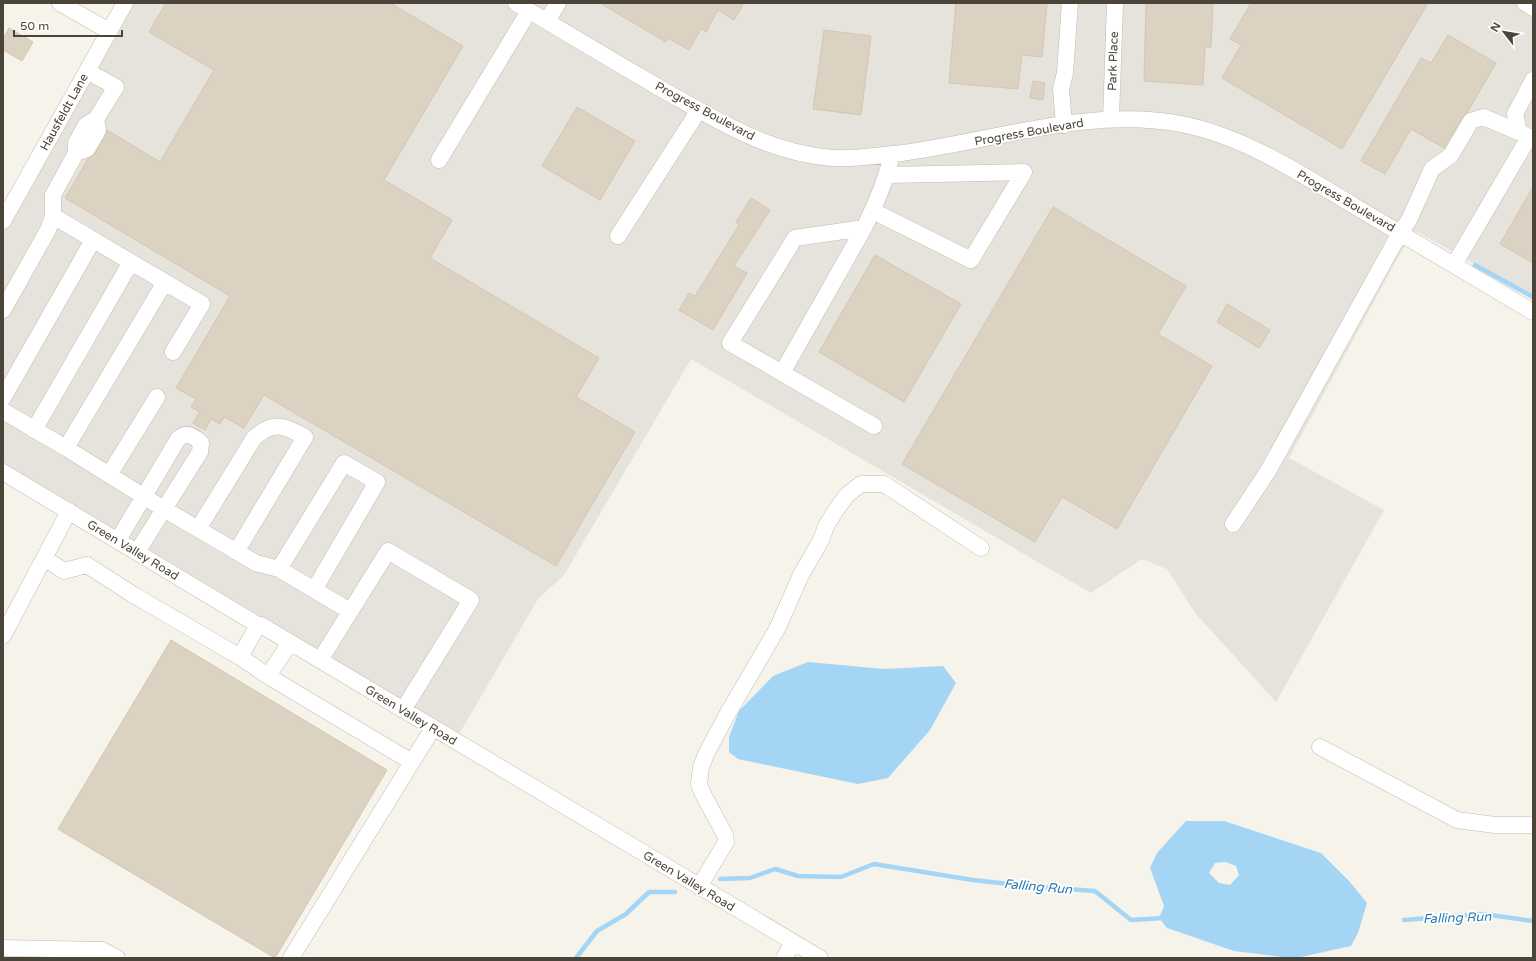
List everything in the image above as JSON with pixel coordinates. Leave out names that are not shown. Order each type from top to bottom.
[{"type":"street","points":[[60,3],[82,8],[109,31]]},
{"type":"street","name":"Hausfeldt Lane","points":[[3,221],[125,3]]},
{"type":"street","points":[[547,21],[558,3]]},
{"type":"street","points":[[1064,125],[1061,89],[1065,73],[1070,3]]},
{"type":"street","name":"Park Place","points":[[1111,120],[1115,3]]},
{"type":"street","points":[[1525,3],[1533,8]]},
{"type":"street","points":[[439,160],[523,7]]},
{"type":"street","name":"Progress Boulevard","points":[[523,7],[722,123],[764,142],[809,155],[833,158],[857,158],[892,154],[957,145],[1064,125],[1111,120],[1137,119],[1181,124],[1226,138],[1274,160],[1533,312]]},
{"type":"street","points":[[3,310],[48,230],[53,216],[52,195],[76,154],[76,143],[86,125],[96,119],[116,87],[87,71]]},
{"type":"street","points":[[1519,132],[1515,114],[1533,80]]},
{"type":"street","points":[[618,236],[699,110]]},
{"type":"street","points":[[1233,524],[1268,471],[1400,233],[1409,220],[1432,169],[1451,156],[1471,121],[1483,117],[1529,137],[1454,265]]},
{"type":"street","points":[[782,373],[873,211],[887,175],[892,154]]},
{"type":"street","points":[[873,211],[971,260],[1024,172],[887,175]]},
{"type":"street","points":[[53,216],[202,304],[173,352]]},
{"type":"street","points":[[864,228],[795,238],[730,343],[874,426]]},
{"type":"street","points":[[3,398],[93,240]]},
{"type":"street","points":[[34,430],[131,262]]},
{"type":"street","points":[[66,448],[165,282]]},
{"type":"street","points":[[109,475],[157,397]]},
{"type":"street","points":[[3,411],[236,552],[256,563],[279,569],[350,612]]},
{"type":"street","points":[[198,529],[257,435],[268,428],[284,427],[305,437],[236,552]]},
{"type":"street","points":[[118,540],[178,439],[182,435],[195,437],[201,443],[200,452],[137,552]]},
{"type":"street","points":[[279,569],[344,463],[377,482],[314,590]]},
{"type":"street","name":"Green Valley Road","points":[[3,472],[820,958]]},
{"type":"street","points":[[699,887],[726,842],[725,835],[699,784],[701,767],[707,752],[728,713],[776,628],[801,575],[821,540],[826,526],[847,495],[861,484],[884,484],[981,548]]},
{"type":"street","points":[[3,636],[69,511]]},
{"type":"street","points":[[320,660],[388,551],[470,600],[403,710]]},
{"type":"street","points":[[44,558],[64,571],[87,565],[132,594],[240,657],[268,676],[412,762]]},
{"type":"street","points":[[240,657],[258,625]]},
{"type":"street","points":[[268,676],[290,643]]},
{"type":"street","points":[[291,958],[433,728]]},
{"type":"street","points":[[1320,747],[1457,820],[1495,825],[1530,824],[1533,826]]},
{"type":"street","points":[[784,958],[793,943]]},
{"type":"street","points":[[3,948],[102,950],[117,958]]},
{"type":"shaded area","points":[[125,3],[1533,3],[1533,297],[1416,231],[1401,252],[1289,458],[1384,510],[1276,702],[1196,614],[1167,569],[1142,559],[1091,593],[691,359],[564,575],[538,599],[455,741],[3,472],[3,221]]},
{"type":"water","points":[[808,662],[884,669],[943,666],[956,683],[930,730],[888,778],[858,784],[738,759],[729,752],[729,737],[739,711],[773,676]]},
{"type":"water","points":[[1186,821],[1224,821],[1321,853],[1350,882],[1367,903],[1358,933],[1351,946],[1296,958],[1289,958],[1234,951],[1167,928],[1159,918],[1164,906],[1150,868],[1157,853]],"holes":[[[1226,862],[1236,866],[1239,875],[1230,885],[1219,883],[1209,873],[1215,863]]]},
{"type":"building","points":[[166,3],[390,3],[463,46],[384,180],[452,220],[430,258],[599,358],[576,397],[635,432],[556,566],[264,395],[244,428],[224,417],[220,424],[211,419],[205,430],[193,423],[200,412],[191,407],[196,399],[176,388],[230,296],[65,198],[88,159],[95,154],[107,130],[160,162],[214,70],[149,32]]},
{"type":"building","points":[[600,3],[744,3],[734,20],[718,10],[706,32],[701,29],[689,50],[668,38],[666,42]]},
{"type":"building","points":[[956,3],[1047,3],[1042,57],[1022,55],[1018,89],[949,83]]},
{"type":"building","points":[[1146,3],[1213,3],[1211,47],[1205,47],[1203,85],[1144,81]]},
{"type":"building","points":[[1251,3],[1428,3],[1342,149],[1222,78],[1241,45],[1230,39]]},
{"type":"building","points":[[9,28],[33,42],[22,61],[3,50],[3,39]]},
{"type":"building","points":[[824,30],[871,36],[861,115],[813,109]]},
{"type":"building","points":[[1448,35],[1496,63],[1467,113],[1463,116],[1444,148],[1411,129],[1385,174],[1361,161],[1421,58],[1431,63]]},
{"type":"building","points":[[1033,81],[1045,83],[1043,100],[1030,98]]},
{"type":"building","points":[[577,107],[635,141],[600,200],[542,166]]},
{"type":"building","points":[[1533,187],[1533,263],[1500,244]]},
{"type":"building","points":[[751,198],[770,210],[734,266],[747,273],[713,330],[679,310],[689,293],[695,296],[739,225],[736,222]]},
{"type":"building","points":[[1053,207],[1186,286],[1158,334],[1212,366],[1117,529],[1062,497],[1035,542],[902,464]]},
{"type":"building","points":[[875,255],[961,304],[904,402],[819,352]]},
{"type":"building","points":[[1227,304],[1270,330],[1259,348],[1217,322]]},
{"type":"building","points":[[171,640],[387,770],[275,958],[58,829]]},
{"type":"waterway","points":[[1475,265],[1533,297]]},
{"type":"waterway","name":"Falling Run","points":[[720,879],[750,878],[775,869],[798,876],[841,877],[874,864],[973,880],[1026,886],[1095,891],[1131,920],[1163,918]]},
{"type":"waterway","name":"Falling Run","points":[[576,958],[597,931],[626,914],[649,892],[675,892]]},
{"type":"waterway","name":"Falling Run","points":[[1404,920],[1483,914],[1533,921]]}]
